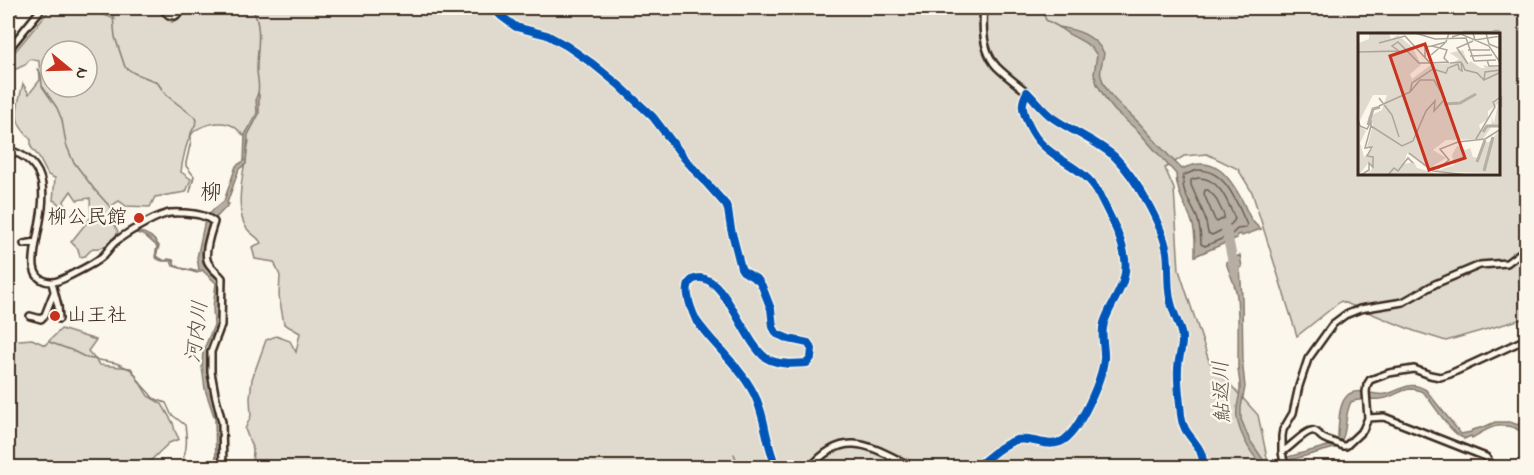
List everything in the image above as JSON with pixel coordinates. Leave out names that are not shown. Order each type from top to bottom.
[{"type":"highway","points":[[8,13],[12,8]]},
{"type":"street","points":[[8,50],[42,8]]},
{"type":"street","points":[[161,8],[169,15],[175,16],[182,8]]},
{"type":"street","points":[[493,8],[516,27],[547,36],[567,46],[620,86],[653,117],[726,206],[741,268],[760,282],[771,309],[775,331],[789,339],[808,343],[812,349],[811,358],[807,363],[778,363],[768,359],[751,340],[716,285],[701,278],[690,282],[688,298],[696,320],[755,394],[777,468]]},
{"type":"street","points":[[984,8],[983,22],[987,51],[996,66],[1027,92],[1051,117],[1114,156],[1145,199],[1156,219],[1165,241],[1170,300],[1182,338],[1178,368],[1182,421],[1190,437],[1202,451],[1203,468]]},
{"type":"street","points":[[974,468],[1006,444],[1029,439],[1055,444],[1061,442],[1075,429],[1087,408],[1103,368],[1103,324],[1125,275],[1125,260],[1121,242],[1098,192],[1081,172],[1038,141],[1022,107],[1027,92]]},
{"type":"street","points":[[8,150],[26,157],[39,174],[43,186],[33,260],[34,272],[40,280],[51,283],[61,280],[103,256],[115,242],[165,214],[188,213],[207,217],[214,222],[206,257],[209,266],[222,278],[221,325],[211,352],[211,372],[222,422],[223,468]]},
{"type":"street","points":[[24,244],[36,243]]},
{"type":"street","points":[[1284,460],[1283,430],[1293,413],[1308,359],[1333,324],[1345,315],[1360,309],[1403,302],[1435,284],[1480,265],[1507,262],[1524,250],[1527,245]]},
{"type":"street","points":[[51,283],[58,306],[59,319]]},
{"type":"street","points":[[30,316],[40,320],[45,315],[54,292]]},
{"type":"street","points":[[1284,460],[1288,449],[1306,432],[1312,430],[1323,439],[1346,446],[1363,430],[1368,418],[1366,392],[1370,380],[1389,373],[1414,369],[1440,377],[1527,339]]},
{"type":"street","points":[[1368,418],[1384,417],[1486,457],[1493,468]]},
{"type":"street","points":[[810,468],[830,449],[846,443],[871,448],[915,468]]},
{"type":"shaded area","points":[[51,8],[72,8],[74,12],[88,14],[94,11],[115,19],[110,9],[112,8],[155,8],[172,22],[183,16],[189,8],[1526,8],[1526,318],[1446,341],[1414,331],[1341,301],[1297,336],[1252,192],[1238,169],[1207,154],[1184,156],[1165,168],[1174,189],[1179,270],[1209,361],[1258,415],[1269,467],[252,467],[253,450],[245,429],[251,416],[252,379],[266,340],[276,336],[290,341],[296,352],[300,333],[284,324],[279,296],[280,276],[274,262],[255,259],[252,247],[261,243],[243,222],[240,200],[249,141],[236,128],[221,123],[210,124],[194,131],[187,143],[181,172],[191,179],[186,192],[155,197],[150,207],[126,206],[119,201],[113,205],[110,214],[118,232],[116,235],[105,246],[93,248],[85,256],[80,257],[78,249],[71,242],[91,217],[90,198],[77,200],[71,191],[64,201],[66,208],[62,209],[53,200],[55,178],[48,175],[31,147],[31,140],[20,126],[17,115],[23,84],[29,94],[39,81],[39,99],[99,99],[99,39],[39,39],[39,61],[30,59],[25,65],[14,70],[8,78],[8,60]]},
{"type":"shaded area","points":[[61,329],[96,340],[88,351],[100,365],[131,368],[148,396],[162,404],[179,439],[169,443],[144,467],[8,467],[8,341],[32,339],[45,345]]},
{"type":"water","points":[[1059,27],[1079,32],[1100,47],[1104,53],[1101,76],[1112,97],[1182,169],[1203,164],[1212,166],[1226,176],[1252,221],[1261,229],[1242,236],[1237,235],[1237,238],[1195,256],[1193,226],[1179,193],[1176,174],[1138,131],[1107,101],[1094,74],[1097,55],[1084,42]]},
{"type":"water","points":[[258,93],[259,114],[248,135],[246,164],[239,169],[227,203],[229,204],[211,223],[204,258],[206,265],[217,275],[220,282],[219,325],[209,350],[208,366],[220,426],[221,467],[216,467],[215,419],[205,389],[202,367],[203,350],[214,325],[213,307],[216,283],[202,270],[197,273],[173,266],[171,261],[165,261],[173,260],[175,265],[181,268],[196,271],[199,269],[197,258],[205,220],[224,201],[236,166],[244,161],[245,135],[257,113]]},
{"type":"water","points":[[137,233],[145,233],[159,246],[156,256],[165,261],[155,257],[157,246]]},
{"type":"water","points":[[1240,255],[1245,387],[1241,419],[1249,439],[1264,461],[1270,462],[1335,444],[1338,441],[1339,419],[1343,402],[1349,394],[1358,391],[1386,394],[1405,387],[1420,387],[1426,390],[1461,434],[1495,422],[1510,422],[1518,425],[1519,423],[1526,429],[1526,433],[1509,426],[1498,426],[1472,438],[1471,436],[1464,439],[1448,425],[1424,393],[1410,389],[1386,398],[1351,402],[1344,436],[1338,447],[1268,466],[1263,464],[1248,446],[1237,418],[1240,390],[1238,306],[1235,288],[1226,262]]},
{"type":"waterway","points":[[252,8],[259,38],[258,93]]},
{"type":"waterway","points":[[1041,8],[1046,20],[1059,27]]},
{"type":"waterway","points":[[113,17],[115,37],[125,67],[157,82],[166,95],[196,118],[186,163],[194,176],[190,192]]},
{"type":"waterway","points":[[37,69],[41,74],[42,86],[62,120],[66,144],[73,161],[122,220]]},
{"type":"waterway","name":"鮎返川","points":[[1226,229],[1235,272]]},
{"type":"waterway","points":[[49,342],[87,358],[116,363],[132,370],[153,398],[166,403],[171,414],[185,425],[186,445],[183,460],[185,468]]},
{"type":"waterway","points":[[734,454],[740,468]]},
{"type":"cycle path","points":[[493,8],[516,27],[547,35],[567,46],[620,86],[653,117],[685,159],[726,205],[741,268],[758,280],[762,286],[777,334],[808,343],[812,349],[811,358],[807,363],[780,363],[766,358],[750,339],[718,288],[700,278],[693,279],[689,283],[688,295],[696,320],[741,373],[757,401],[777,468]]},
{"type":"cycle path","points":[[974,468],[1010,442],[1022,439],[1052,444],[1064,440],[1071,434],[1084,414],[1099,378],[1104,359],[1102,332],[1104,323],[1119,292],[1126,268],[1121,242],[1092,183],[1045,147],[1031,130],[1023,109],[1027,92],[1053,118],[1101,146],[1115,157],[1131,177],[1154,215],[1167,252],[1170,298],[1182,337],[1178,365],[1181,415],[1186,430],[1201,452],[1203,468]]},
{"type":"place","name":"柳公民館","points":[[139,218]]},
{"type":"place","name":"山王社","points":[[55,316]]},
{"type":"district","name":"柳","points":[[211,194]]},
{"type":"water label","name":"河内川","points":[[198,332]]}]
